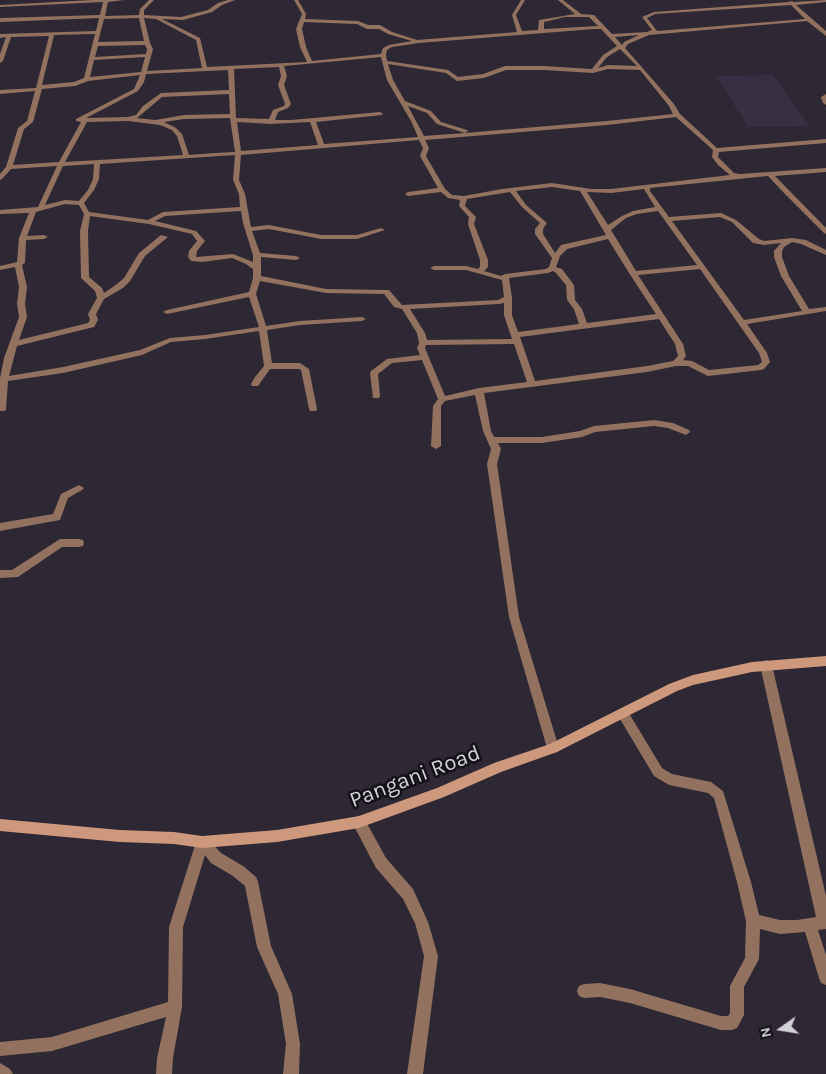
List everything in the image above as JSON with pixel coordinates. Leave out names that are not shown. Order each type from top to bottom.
[{"type":"main road","name":"Pangani Road","points":[[0,825],[120,836],[174,838],[202,842],[277,836],[359,822],[440,793],[498,767],[553,748],[673,687],[693,680],[766,665],[826,661]]},
{"type":"street","points":[[0,6],[122,0]]},
{"type":"street","points":[[152,0],[145,5],[147,16],[143,28],[147,38],[146,44],[150,49],[145,73],[139,86],[132,93],[78,120],[128,119],[154,122],[174,129],[180,135],[187,157]]},
{"type":"street","points":[[0,20],[147,16],[178,19],[210,11],[220,4],[233,0]]},
{"type":"street","points":[[296,0],[304,14],[304,20]]},
{"type":"street","points":[[520,32],[514,15],[522,0]]},
{"type":"street","points":[[560,0],[579,15]]},
{"type":"street","points":[[87,79],[106,1]]},
{"type":"street","points":[[593,71],[605,56],[626,43],[655,30],[644,17],[654,13],[826,1]]},
{"type":"street","points":[[791,2],[826,33]]},
{"type":"street","points":[[541,31],[541,21],[591,15],[622,47],[672,105],[677,115],[716,150],[826,141]]},
{"type":"street","points":[[147,16],[198,39],[205,69]]},
{"type":"street","points":[[611,36],[808,19]]},
{"type":"street","points":[[310,63],[303,47],[299,29],[299,24],[304,20],[358,23],[366,27],[380,27],[390,33],[418,41]]},
{"type":"street","points":[[603,28],[520,32],[418,41],[391,46],[385,49],[383,55],[384,62],[390,80],[421,137],[426,148],[423,156],[442,190],[450,197],[464,198],[552,185],[611,191],[740,176],[826,170]]},
{"type":"street","points":[[0,36],[98,32]]},
{"type":"street","points":[[0,178],[9,167],[21,128],[30,122],[40,88],[52,33]]},
{"type":"street","points":[[0,61],[9,36]]},
{"type":"street","points":[[96,44],[146,44]]},
{"type":"street","points":[[91,59],[148,55]]},
{"type":"street","points":[[0,92],[75,84],[87,79],[145,73],[310,63],[383,55]]},
{"type":"street","points":[[384,62],[448,72],[456,79],[484,76],[505,68],[593,71],[608,67],[640,68]]},
{"type":"street","points":[[271,122],[275,111],[286,107],[288,104],[281,85],[284,76],[281,65]]},
{"type":"street","points":[[231,68],[233,118],[238,153],[236,180],[242,194],[243,209],[256,254],[257,278],[252,294],[263,328],[268,366],[256,384]]},
{"type":"street","points":[[128,119],[138,116],[144,107],[161,95],[231,92]]},
{"type":"street","points":[[826,96],[824,97],[826,103]]},
{"type":"street","points":[[402,101],[429,112],[439,123],[448,127],[480,132]]},
{"type":"street","points":[[154,122],[184,117],[233,118],[271,122],[380,114]]},
{"type":"street","points":[[9,167],[187,157],[607,123],[677,115]]},
{"type":"street","points":[[0,268],[18,265],[22,261],[23,238],[85,120]]},
{"type":"street","points":[[313,120],[322,146]]},
{"type":"street","points":[[716,150],[715,157],[720,164],[732,174],[740,176]]},
{"type":"street","points":[[81,203],[89,194],[96,179],[97,162]]},
{"type":"street","points":[[770,174],[826,232]]},
{"type":"street","points":[[436,446],[437,406],[442,399],[479,391],[647,369],[676,363],[689,363],[708,373],[717,374],[761,367],[766,362],[763,353],[647,191],[647,187]]},
{"type":"street","points":[[582,189],[594,211],[680,344],[682,356],[676,363]]},
{"type":"street","points":[[408,194],[442,190]]},
{"type":"street","points":[[512,190],[524,206],[544,224],[539,229],[539,234],[556,258]]},
{"type":"street","points":[[464,198],[462,206],[473,217],[471,224],[484,260],[484,267],[479,272]]},
{"type":"street","points":[[0,212],[37,209],[65,202],[81,203]]},
{"type":"street","points":[[81,203],[87,214],[84,238],[85,278],[99,290],[100,298]]},
{"type":"street","points":[[149,222],[163,214],[243,209]]},
{"type":"street","points":[[552,268],[556,258],[564,248],[608,232],[629,214],[660,209]]},
{"type":"street","points":[[87,214],[149,222],[194,232],[201,241],[193,251],[192,256],[194,259],[238,256],[257,268]]},
{"type":"street","points":[[668,219],[721,215],[734,221],[756,241],[764,243],[792,240],[807,243],[826,253]]},
{"type":"street","points":[[248,229],[269,228],[321,237],[357,237],[381,230]]},
{"type":"street","points":[[23,238],[44,237]]},
{"type":"street","points":[[13,344],[91,325],[94,320],[92,314],[100,298],[120,286],[132,272],[142,255],[164,237]]},
{"type":"street","points":[[792,240],[780,246],[778,257],[785,276],[808,312]]},
{"type":"street","points":[[256,254],[296,258]]},
{"type":"street","points":[[2,409],[4,378],[13,344],[23,317],[21,304],[23,287],[18,265]]},
{"type":"street","points":[[633,272],[702,267]]},
{"type":"street","points":[[434,268],[466,268],[505,279]]},
{"type":"street","points":[[532,383],[508,315],[505,276],[512,274],[534,274],[552,268],[559,271],[570,285],[571,300],[578,310],[584,326]]},
{"type":"street","points":[[257,278],[326,291],[386,292],[397,305],[405,307],[499,302],[508,298]]},
{"type":"street","points":[[166,312],[252,294]]},
{"type":"street","points":[[405,307],[421,333],[422,348],[442,399]]},
{"type":"street","points":[[742,323],[826,309]]},
{"type":"street","points":[[423,343],[516,338],[584,326],[661,316]]},
{"type":"street","points":[[4,378],[63,370],[142,352],[170,340],[205,337],[263,328],[362,319]]},
{"type":"street","points":[[376,396],[374,373],[390,361],[425,357]]},
{"type":"street","points":[[268,366],[300,366],[305,369],[313,409]]},
{"type":"street","points":[[479,391],[487,431],[496,449],[492,464],[514,617],[553,748]]},
{"type":"street","points":[[491,440],[542,440],[582,434],[594,429],[654,423],[670,425],[686,432]]},
{"type":"street","points":[[0,527],[57,517],[64,496],[79,488]]},
{"type":"street","points":[[0,574],[14,574],[60,543],[79,543]]},
{"type":"street","points":[[766,665],[820,894],[820,923],[826,978]]},
{"type":"street","points":[[584,991],[600,990],[630,996],[721,1023],[732,1023],[737,1015],[737,986],[752,959],[753,921],[744,882],[719,796],[711,788],[668,779],[658,772],[623,714]]},
{"type":"street","points":[[359,822],[381,863],[408,894],[421,922],[431,956],[415,1074]]},
{"type":"street","points":[[164,1074],[165,1058],[175,1007],[176,927],[202,842]]},
{"type":"street","points":[[202,842],[216,858],[238,871],[251,882],[264,947],[285,994],[293,1044],[291,1074]]},
{"type":"street","points":[[753,921],[780,927],[820,923]]},
{"type":"street","points":[[0,1049],[52,1044],[175,1007]]},
{"type":"street","points":[[0,1071],[5,1074]]},
{"type":"shaded area","points":[[773,75],[810,126],[748,127],[716,76]]}]
